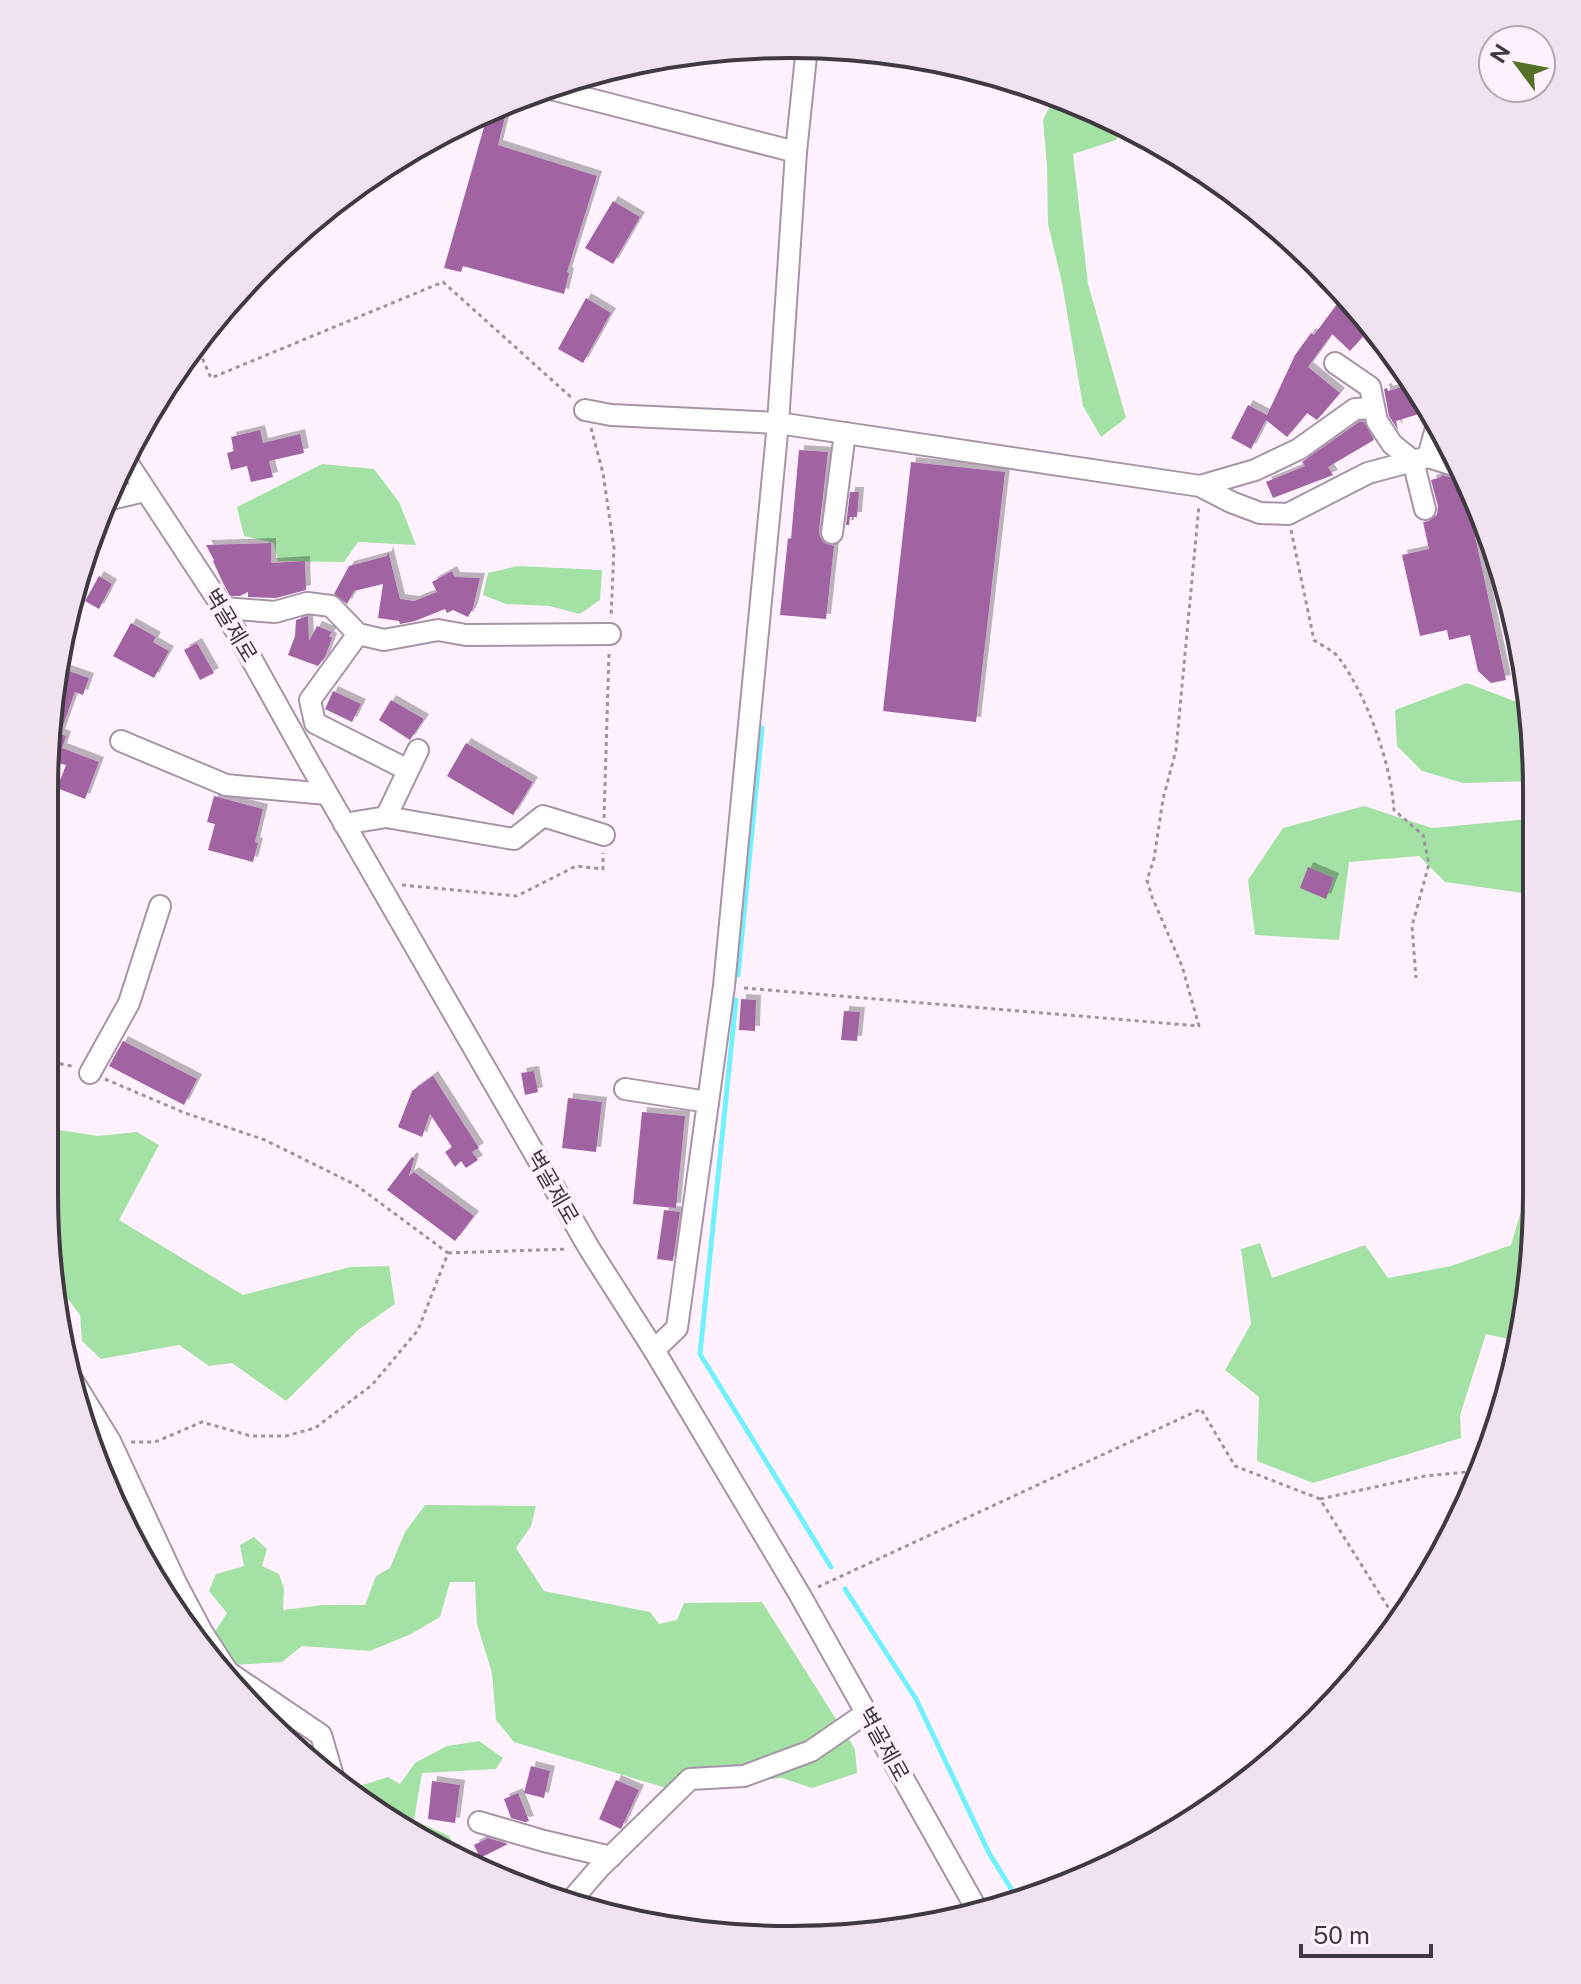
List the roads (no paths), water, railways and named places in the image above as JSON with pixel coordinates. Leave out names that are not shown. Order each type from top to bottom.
[{"type":"street","points":[[654,1350],[677,1328],[724,986],[778,423],[796,152],[806,59]]},
{"type":"street","points":[[567,93],[796,152]]},
{"type":"street","points":[[1335,363],[1370,387],[1377,421],[1392,444],[1421,459],[1445,464]]},
{"type":"street","points":[[1200,486],[1255,470],[1299,449],[1355,409],[1374,408]]},
{"type":"street","points":[[585,410],[611,415],[778,423],[1200,486],[1260,513],[1288,514],[1368,473],[1421,459]]},
{"type":"street","points":[[832,533],[845,433]]},
{"type":"street","points":[[1425,509],[1421,459],[1431,436]]},
{"type":"street","name":"벽골제로","points":[[132,471],[223,608],[589,1248],[654,1350],[800,1595],[973,1903]]},
{"type":"street","points":[[120,497],[144,491]]},
{"type":"street","points":[[223,608],[275,612],[307,603],[331,606],[358,634],[384,640],[438,630],[466,635],[610,634]]},
{"type":"street","points":[[358,634],[310,700],[315,723],[408,770]]},
{"type":"street","points":[[121,741],[226,785],[327,794]]},
{"type":"street","points":[[386,817],[418,750]]},
{"type":"street","points":[[344,824],[386,817],[514,839],[543,816],[604,835]]},
{"type":"street","points":[[90,1073],[129,1003],[160,906]]},
{"type":"street","points":[[625,1089],[708,1102]]},
{"type":"street","points":[[91,1411],[110,1441],[196,1621]]},
{"type":"street","points":[[252,1689],[321,1735],[329,1761]]},
{"type":"street","points":[[577,1894],[690,1779],[744,1776],[811,1751],[866,1713]]},
{"type":"street","points":[[479,1822],[611,1857]]},
{"type":"waterway","points":[[738,975],[762,728]]},
{"type":"waterway","points":[[736,1000],[700,1354],[831,1567]]},
{"type":"waterway","points":[[845,1589],[916,1699],[989,1853],[1013,1891]]}]
